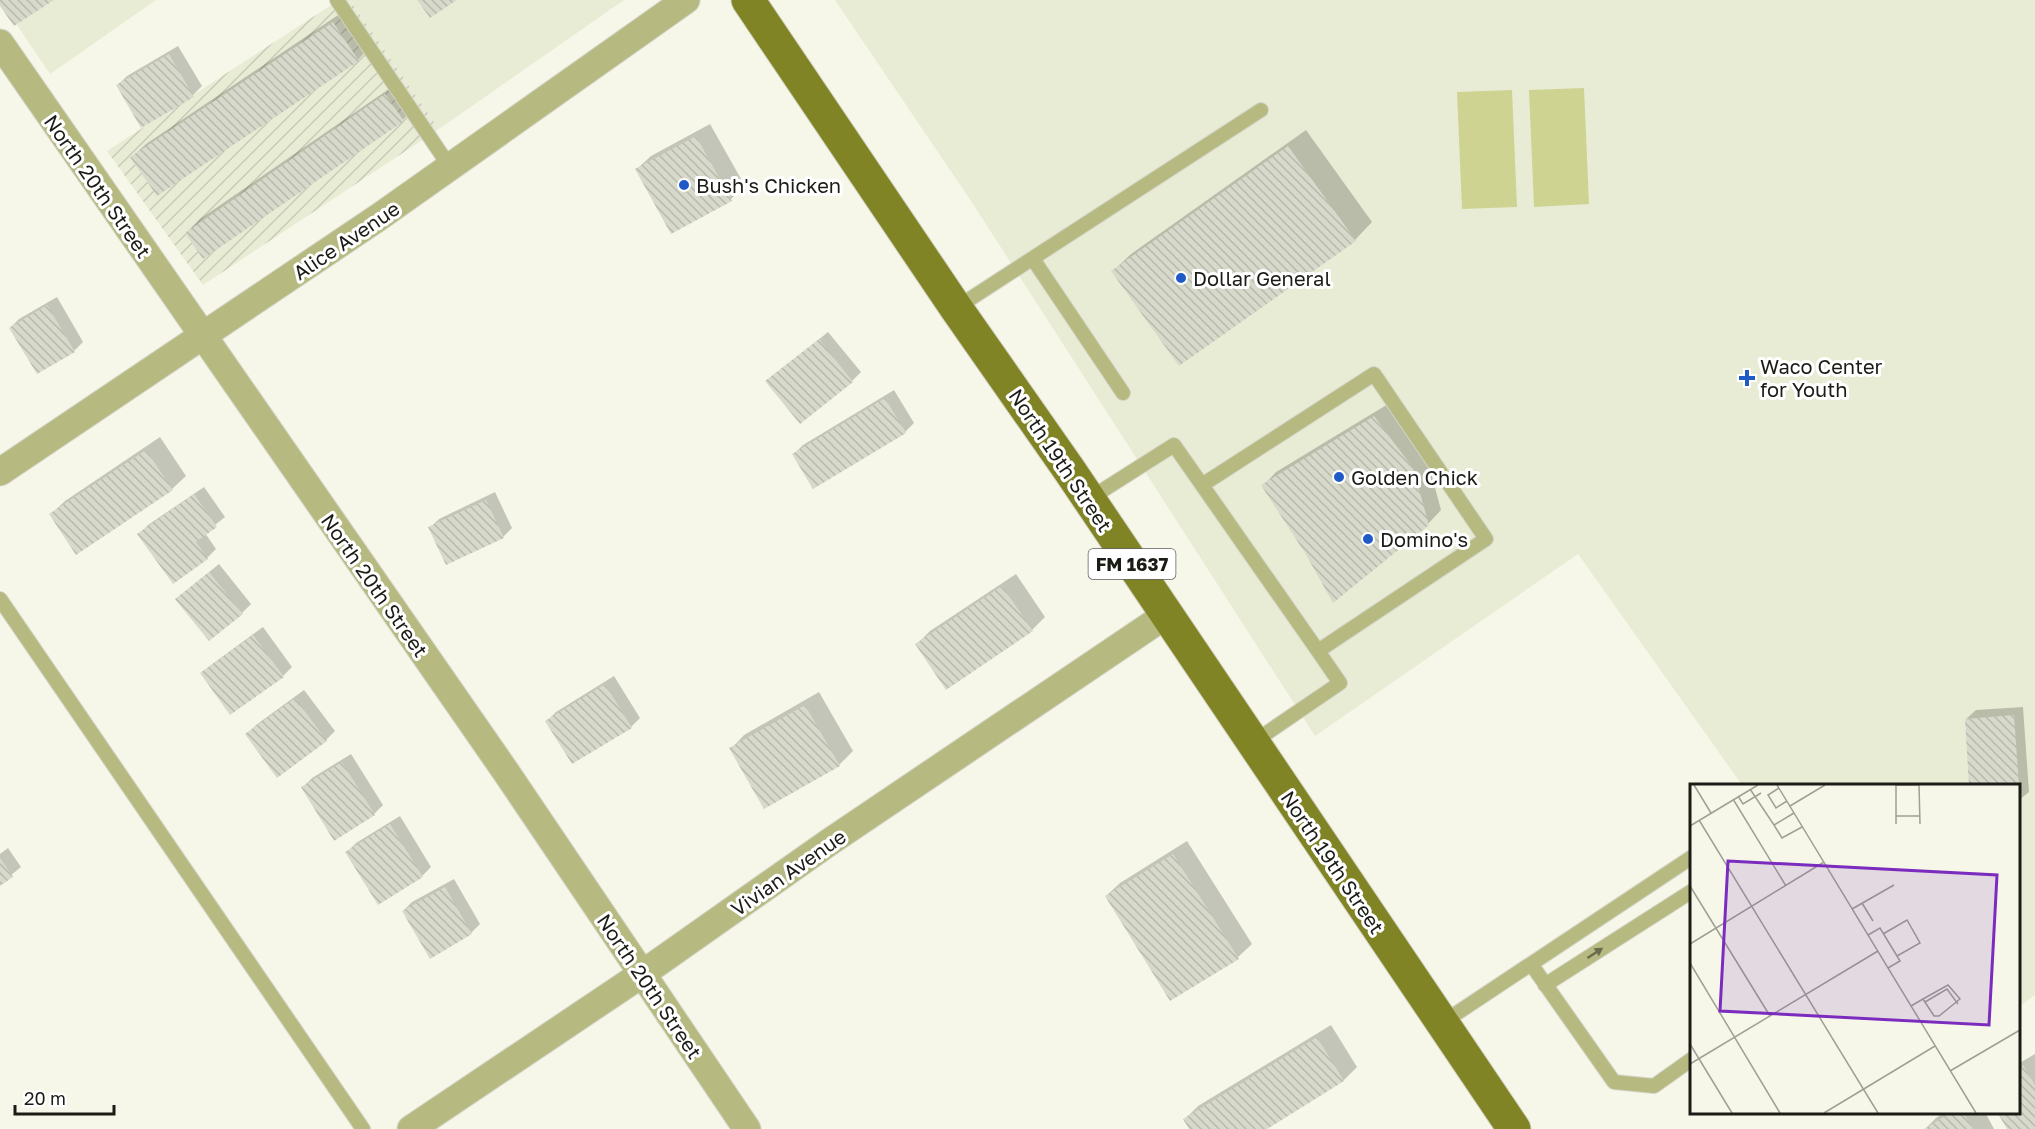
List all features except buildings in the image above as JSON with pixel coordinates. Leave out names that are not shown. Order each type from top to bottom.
[{"type":"main road","name":"North 19th Street","points":[[748,0],[1514,1129]]},
{"type":"street","name":"Alice Avenue","points":[[0,472],[203,337],[450,167],[686,0]]},
{"type":"street","name":"North 20th Street","points":[[0,43],[506,772],[747,1129]]},
{"type":"street","name":"Vivian Avenue","points":[[411,1129],[642,974],[828,843],[1166,615]]},
{"type":"lane","points":[[337,0],[450,167]]},
{"type":"lane","points":[[956,308],[1261,110]]},
{"type":"lane","points":[[1033,260],[1123,393]]},
{"type":"lane","points":[[1202,485],[1374,374],[1486,539],[1318,651]]},
{"type":"lane","points":[[1089,500],[1174,445],[1340,683],[1252,743]]},
{"type":"lane","points":[[0,599],[363,1129]]},
{"type":"lane","points":[[1442,1023],[1690,858]]},
{"type":"lane","points":[[1545,985],[1690,892]]},
{"type":"lane","points":[[1531,964],[1614,1082],[1654,1086],[1690,1060]]},
{"type":"shaded area","points":[[0,0],[156,0],[50,74]]},
{"type":"shaded area","points":[[339,0],[350,0],[439,129],[203,285],[107,151]]},
{"type":"shaded area","points":[[350,0],[624,0],[439,129]]},
{"type":"shaded area","name":"Waco Center for Youth","points":[[835,0],[2035,0],[2035,995],[2020,1006],[2020,784],[1741,784],[1578,554],[1315,736],[971,201]]},
{"type":"green space","points":[[1584,88],[1589,204],[1534,207],[1529,90]]},
{"type":"green space","points":[[1512,90],[1517,207],[1462,209],[1457,92]]},
{"type":"place","name":"Bush's Chicken","points":[[684,185]]},
{"type":"place","name":"Dollar General","points":[[1181,278]]},
{"type":"place","name":"Waco Center for Youth","points":[[1747,378]]},
{"type":"place","name":"Golden Chick","points":[[1339,477]]},
{"type":"place","name":"Domino's","points":[[1368,539]]}]
